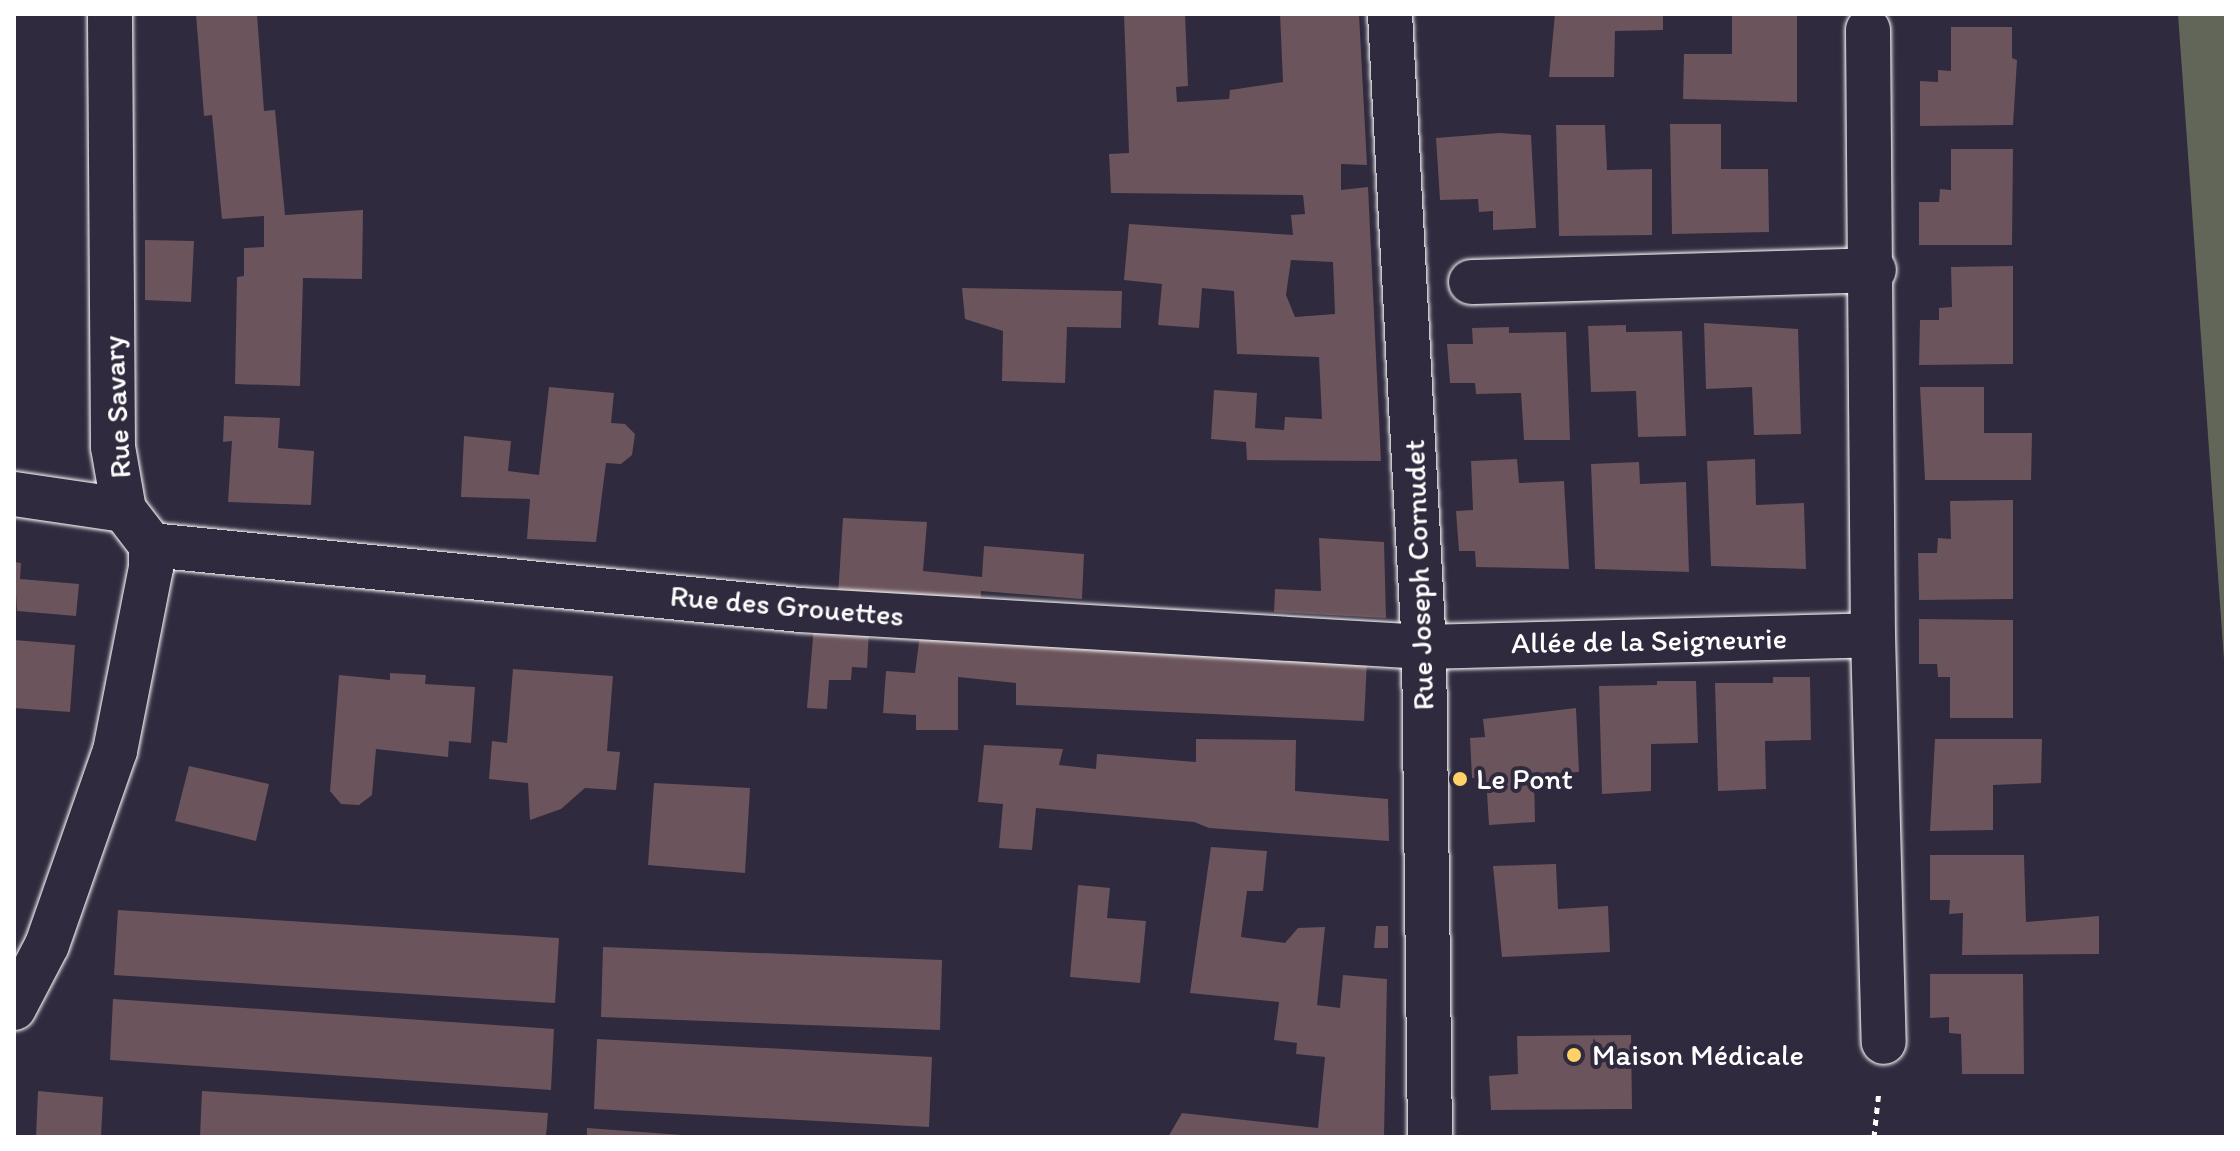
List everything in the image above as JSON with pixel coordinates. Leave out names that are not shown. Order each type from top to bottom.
[{"type":"street","name":"Rue Savary","points":[[110,14],[113,447],[124,510],[151,545]]},
{"type":"street","name":"Rue Joseph Cornudet","points":[[1390,14],[1424,647],[1430,1137]]},
{"type":"street","points":[[1868,30],[1874,270],[1873,635],[1884,1042]]},
{"type":"street","points":[[1471,282],[1874,270]]},
{"type":"street","points":[[14,494],[124,510]]},
{"type":"street","points":[[14,1008],[47,945],[115,751],[151,568],[151,545]]},
{"type":"street","name":"Rue des Grouettes","points":[[151,545],[800,610],[1424,647]]},
{"type":"street","name":"Allée de la Seigneurie","points":[[1424,647],[1873,635]]},
{"type":"shaded area","points":[[2178,14],[2226,14],[2226,688]]},
{"type":"building","points":[[196,14],[257,14],[264,111],[275,110],[285,215],[363,210],[362,279],[303,278],[300,386],[235,384],[237,277],[244,276],[244,248],[264,247],[264,216],[222,219],[212,115],[204,116]]},
{"type":"building","points":[[1124,14],[1185,14],[1188,86],[1176,87],[1177,102],[1229,99],[1230,90],[1283,82],[1280,14],[1359,14],[1367,165],[1341,164],[1341,190],[1368,187],[1381,461],[1247,460],[1246,442],[1211,439],[1214,390],[1257,393],[1255,428],[1284,430],[1285,417],[1322,419],[1319,357],[1237,354],[1234,291],[1202,288],[1199,328],[1158,325],[1162,284],[1124,280],[1129,224],[1293,235],[1291,215],[1305,214],[1303,195],[1111,193],[1109,154],[1129,153]],"holes":[[[1291,260],[1333,262],[1335,314],[1295,317],[1286,295]]]},
{"type":"building","points":[[1555,14],[1663,14],[1663,30],[1615,31],[1614,77],[1549,77]]},
{"type":"building","points":[[1732,14],[1797,14],[1797,102],[1683,99],[1684,54],[1732,54]]},
{"type":"building","points":[[1951,27],[2012,27],[2012,58],[2017,60],[2013,125],[1920,126],[1920,81],[1938,82],[1938,70],[1951,71]]},
{"type":"building","points":[[1670,124],[1721,124],[1721,169],[1768,169],[1769,232],[1672,234]]},
{"type":"building","points":[[1556,125],[1605,125],[1607,170],[1652,169],[1652,235],[1559,236]]},
{"type":"building","points":[[1499,133],[1531,135],[1536,228],[1493,230],[1493,211],[1479,212],[1478,199],[1440,200],[1436,138]]},
{"type":"building","points":[[1951,149],[2013,149],[2012,245],[1919,245],[1919,202],[1939,202],[1940,189],[1951,190]]},
{"type":"building","points":[[145,240],[194,241],[191,302],[145,300]]},
{"type":"building","points":[[2013,266],[2013,364],[1919,365],[1920,320],[1939,320],[1939,308],[1952,307],[1951,267]]},
{"type":"building","points":[[962,288],[1122,291],[1121,328],[1067,327],[1065,383],[1002,381],[1003,331],[965,319]]},
{"type":"building","points":[[1704,323],[1798,329],[1801,434],[1754,435],[1752,387],[1706,389]]},
{"type":"building","points":[[1626,325],[1626,332],[1682,331],[1686,436],[1638,437],[1636,391],[1591,392],[1588,326]]},
{"type":"building","points":[[1509,327],[1509,333],[1566,332],[1570,440],[1524,440],[1521,393],[1476,394],[1475,383],[1450,383],[1447,344],[1473,344],[1472,328]]},
{"type":"building","points":[[549,387],[614,393],[611,423],[625,424],[635,434],[632,455],[621,464],[606,463],[596,542],[527,539],[530,499],[461,497],[464,436],[511,441],[508,471],[539,475]]},
{"type":"building","points":[[1920,387],[1984,387],[1984,433],[2032,433],[2031,480],[1925,480]]},
{"type":"building","points":[[224,416],[280,418],[278,448],[314,451],[311,505],[228,502],[232,441],[223,442]]},
{"type":"building","points":[[1517,459],[1519,483],[1564,481],[1569,569],[1476,567],[1475,551],[1459,551],[1456,511],[1473,510],[1471,461]]},
{"type":"building","points":[[1755,459],[1756,505],[1804,503],[1806,569],[1711,566],[1707,461]]},
{"type":"building","points":[[1639,462],[1640,484],[1686,482],[1689,572],[1595,569],[1591,464]]},
{"type":"building","points":[[2013,500],[2013,599],[1919,600],[1918,553],[1937,553],[1938,538],[1951,539],[1950,501]]},
{"type":"building","points":[[843,518],[927,522],[923,571],[982,577],[984,546],[1084,554],[1082,599],[981,591],[980,607],[838,596]]},
{"type":"building","points":[[1319,538],[1384,542],[1386,618],[1274,612],[1275,589],[1321,591]]},
{"type":"building","points":[[14,562],[21,563],[20,579],[79,584],[76,616],[17,611]]},
{"type":"building","points":[[1919,619],[2013,620],[2013,718],[1950,718],[1950,677],[1938,677],[1937,664],[1919,664]]},
{"type":"building","points":[[814,626],[869,630],[867,668],[852,667],[851,680],[829,680],[827,709],[807,708]]},
{"type":"building","points":[[920,634],[1367,661],[1364,721],[1016,705],[1016,683],[958,677],[958,730],[916,730],[916,715],[883,713],[886,671],[915,673]]},
{"type":"building","points":[[14,640],[75,645],[70,712],[14,708]]},
{"type":"building","points":[[513,669],[613,676],[607,751],[620,752],[616,790],[585,788],[561,809],[530,820],[528,783],[489,779],[492,741],[507,743]]},
{"type":"building","points":[[390,673],[426,675],[425,684],[475,687],[471,743],[449,741],[448,757],[376,749],[372,795],[359,805],[341,804],[330,791],[339,675],[390,680]]},
{"type":"building","points":[[1773,677],[1810,677],[1811,740],[1765,741],[1766,789],[1718,791],[1715,683],[1773,683]]},
{"type":"building","points":[[1657,681],[1696,681],[1698,743],[1651,744],[1651,791],[1602,794],[1599,686],[1657,685]]},
{"type":"building","points":[[1576,708],[1579,772],[1534,775],[1535,822],[1489,825],[1486,777],[1472,778],[1470,738],[1485,737],[1483,719]]},
{"type":"building","points":[[1196,739],[1296,740],[1295,791],[1388,799],[1389,841],[1209,828],[1194,822],[1036,808],[1032,850],[999,848],[1003,804],[978,802],[984,745],[1063,749],[1059,765],[1096,769],[1097,754],[1196,762]]},
{"type":"building","points":[[1935,739],[2042,739],[2041,783],[1993,785],[1993,830],[1930,831]]},
{"type":"building","points":[[189,766],[269,784],[256,841],[175,821]]},
{"type":"building","points":[[654,783],[750,788],[745,873],[648,865]]},
{"type":"building","points":[[1211,847],[1267,851],[1263,891],[1247,891],[1241,937],[1285,943],[1298,928],[1325,927],[1317,1005],[1340,1008],[1343,975],[1387,979],[1384,1137],[1168,1137],[1182,1113],[1318,1128],[1325,1057],[1296,1054],[1297,1043],[1274,1040],[1279,1002],[1190,993]]},
{"type":"building","points":[[1930,855],[2024,855],[2026,922],[2099,916],[2099,954],[1962,955],[1963,913],[1949,914],[1950,900],[1930,900]]},
{"type":"building","points":[[1556,864],[1558,909],[1608,906],[1610,952],[1502,957],[1493,866]]},
{"type":"building","points":[[1078,885],[1110,888],[1107,918],[1146,921],[1140,983],[1070,977]]},
{"type":"building","points":[[118,910],[559,938],[555,1003],[114,975]]},
{"type":"building","points":[[1376,926],[1388,926],[1388,948],[1374,948]]},
{"type":"building","points":[[603,947],[942,960],[940,1030],[601,1017]]},
{"type":"building","points":[[1930,974],[2023,974],[2024,1074],[1962,1074],[1961,1034],[1949,1033],[1949,1017],[1930,1018]]},
{"type":"building","points":[[113,999],[554,1029],[551,1090],[110,1060]]},
{"type":"building","name":"Maison Médicale","points":[[1631,1035],[1632,1109],[1491,1110],[1489,1076],[1518,1074],[1517,1036]]},
{"type":"building","points":[[597,1039],[932,1057],[929,1127],[594,1109]]},
{"type":"building","points":[[38,1091],[103,1097],[101,1137],[36,1137]]},
{"type":"building","points":[[202,1091],[548,1113],[546,1137],[200,1137]]},
{"type":"building","points":[[587,1128],[682,1135],[682,1137],[587,1137]]},
{"type":"place","name":"Le Pont","points":[[1460,779]]},
{"type":"place","name":"Maison Médicale","points":[[1574,1055]]}]
